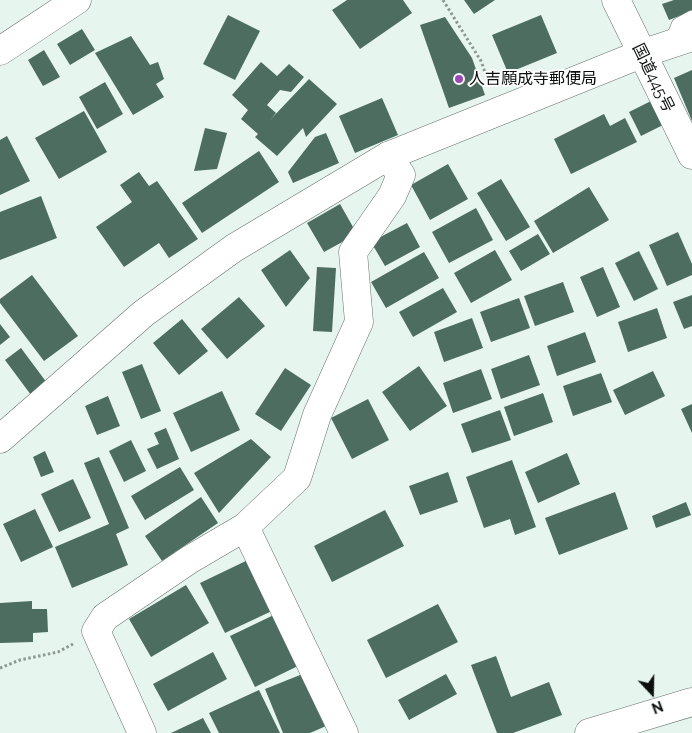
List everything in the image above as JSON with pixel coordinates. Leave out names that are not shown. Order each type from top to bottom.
[{"type":"main road","name":"国道445号","points":[[616,0],[640,54],[692,155]]},
{"type":"main road","points":[[0,51],[65,4]]},
{"type":"main road","points":[[0,438],[144,313],[234,248],[388,156],[640,54],[682,40]]},
{"type":"main road","points":[[142,733],[96,631],[105,617],[189,560],[245,527],[297,478],[317,415],[359,322],[353,252],[392,196],[401,175],[388,156]]},
{"type":"main road","points":[[245,527],[344,733]]},
{"type":"main road","points":[[589,733],[692,702]]},
{"type":"lane","points":[[682,40],[679,25],[692,18]]},
{"type":"path","points":[[443,0],[481,61],[499,110]]},
{"type":"path","points":[[0,668],[20,660],[58,652],[96,631]]},
{"type":"building","points":[[347,0],[403,0],[412,13],[360,49],[332,10]]},
{"type":"building","points":[[464,0],[495,0],[474,14]]},
{"type":"building","points":[[674,0],[692,0],[692,11],[669,20],[662,4]]},
{"type":"building","points":[[228,15],[260,31],[235,80],[203,64]]},
{"type":"building","points":[[541,15],[557,53],[508,73],[492,35]]},
{"type":"building","points":[[445,17],[472,58],[485,95],[449,108],[420,25]]},
{"type":"building","points":[[82,29],[95,50],[70,65],[57,44]]},
{"type":"building","points":[[131,36],[150,65],[158,62],[164,79],[156,84],[164,97],[133,115],[95,53]]},
{"type":"building","points":[[44,50],[60,77],[43,86],[28,60]]},
{"type":"building","points":[[261,62],[277,76],[289,64],[304,77],[291,92],[280,90],[267,105],[276,113],[270,120],[309,79],[337,104],[306,137],[303,128],[277,156],[255,137],[258,134],[241,119],[248,110],[232,95]]},
{"type":"building","points":[[692,70],[692,121],[674,78]]},
{"type":"building","points":[[105,82],[123,114],[97,129],[79,97]]},
{"type":"building","points":[[382,98],[398,135],[355,153],[339,116]]},
{"type":"building","points":[[653,100],[665,124],[641,136],[629,112]]},
{"type":"building","points":[[84,111],[107,152],[59,179],[35,138]]},
{"type":"building","points":[[604,114],[610,126],[625,118],[637,142],[571,174],[554,139]]},
{"type":"building","points":[[205,128],[227,133],[217,169],[194,171]]},
{"type":"building","points":[[326,133],[339,163],[293,183],[288,172],[315,137]]},
{"type":"building","points":[[7,136],[30,181],[0,195],[0,140]]},
{"type":"building","points":[[259,151],[279,182],[202,233],[182,203]]},
{"type":"building","points":[[448,164],[468,199],[430,220],[411,185]]},
{"type":"building","points":[[139,172],[149,186],[157,181],[198,239],[169,258],[159,243],[124,267],[96,227],[132,202],[120,185]]},
{"type":"building","points":[[501,179],[530,227],[506,241],[477,193]]},
{"type":"building","points":[[589,187],[609,220],[553,253],[534,221]]},
{"type":"building","points":[[41,196],[57,238],[0,260],[0,212]]},
{"type":"building","points":[[340,204],[357,234],[324,252],[307,223]]},
{"type":"building","points":[[476,208],[493,240],[449,263],[432,232]]},
{"type":"building","points":[[407,223],[420,247],[385,266],[371,242]]},
{"type":"building","points":[[678,232],[692,264],[692,275],[667,286],[649,245]]},
{"type":"building","points":[[538,234],[550,254],[521,271],[509,251]]},
{"type":"building","points":[[290,250],[310,278],[286,307],[261,270]]},
{"type":"building","points":[[495,250],[512,280],[471,303],[454,273]]},
{"type":"building","points":[[639,251],[658,289],[634,301],[615,263]]},
{"type":"building","points":[[424,252],[439,278],[386,308],[371,282]]},
{"type":"building","points":[[317,267],[336,268],[332,332],[313,331]]},
{"type":"building","points":[[603,267],[620,307],[597,317],[580,277]]},
{"type":"building","points":[[32,275],[78,336],[44,361],[0,303],[0,299]]},
{"type":"building","points":[[563,282],[574,312],[535,326],[524,296]]},
{"type":"building","points":[[443,288],[457,312],[413,337],[399,312]]},
{"type":"building","points":[[692,295],[692,326],[684,329],[673,302]]},
{"type":"building","points":[[239,297],[265,326],[227,359],[201,329]]},
{"type":"building","points":[[519,298],[530,328],[491,342],[480,312]]},
{"type":"building","points":[[657,308],[667,338],[628,352],[618,322]]},
{"type":"building","points":[[472,318],[483,348],[444,362],[434,332]]},
{"type":"building","points":[[182,319],[208,351],[179,375],[153,343]]},
{"type":"building","points":[[0,324],[10,337],[0,345]]},
{"type":"building","points":[[585,332],[596,362],[557,376],[547,346]]},
{"type":"building","points":[[21,348],[50,387],[34,399],[5,360]]},
{"type":"building","points":[[529,355],[540,385],[501,399],[491,369]]},
{"type":"building","points":[[142,364],[161,411],[141,419],[122,372]]},
{"type":"building","points":[[419,366],[447,406],[410,431],[382,392]]},
{"type":"building","points":[[285,368],[311,385],[281,431],[255,414]]},
{"type":"building","points":[[481,369],[492,399],[453,413],[443,383]]},
{"type":"building","points":[[653,371],[665,396],[625,415],[613,390]]},
{"type":"building","points":[[601,373],[612,402],[573,416],[563,386]]},
{"type":"building","points":[[222,391],[240,430],[191,452],[173,413]]},
{"type":"building","points":[[543,393],[553,422],[514,436],[504,407]]},
{"type":"building","points":[[108,396],[120,426],[97,435],[85,406]]},
{"type":"building","points":[[368,399],[389,440],[352,459],[331,418]]},
{"type":"building","points":[[692,404],[692,433],[681,409]]},
{"type":"building","points":[[500,410],[511,440],[472,453],[461,424]]},
{"type":"building","points":[[166,428],[179,459],[157,469],[147,449],[159,444],[154,433]]},
{"type":"building","points":[[251,439],[271,457],[219,513],[194,473]]},
{"type":"building","points":[[131,440],[146,471],[124,482],[109,451]]},
{"type":"building","points":[[45,451],[54,472],[41,477],[33,457]]},
{"type":"building","points":[[567,453],[580,484],[538,503],[525,472]]},
{"type":"building","points":[[99,457],[129,528],[116,534],[128,565],[72,588],[55,547],[109,524],[84,463]]},
{"type":"building","points":[[512,460],[536,527],[515,535],[510,519],[484,528],[466,477]]},
{"type":"building","points":[[180,467],[194,490],[145,520],[131,496]]},
{"type":"building","points":[[448,472],[458,502],[420,515],[409,486]]},
{"type":"building","points":[[73,479],[91,518],[59,532],[41,494]]},
{"type":"building","points":[[615,492],[628,529],[559,555],[545,518]]},
{"type":"building","points":[[201,497],[218,523],[162,561],[145,536]]},
{"type":"building","points":[[686,502],[691,515],[656,528],[652,516]]},
{"type":"building","points":[[35,509],[53,547],[21,562],[3,524]]},
{"type":"building","points":[[385,510],[404,546],[332,582],[314,546]]},
{"type":"building","points":[[250,559],[274,610],[225,633],[200,583]]},
{"type":"building","points":[[186,585],[209,623],[151,657],[129,619]]},
{"type":"building","points":[[32,601],[32,609],[47,609],[48,632],[33,633],[33,642],[0,643],[0,603]]},
{"type":"building","points":[[438,604],[458,642],[386,678],[367,640]]},
{"type":"building","points":[[280,612],[304,663],[255,687],[230,636]]},
{"type":"building","points":[[213,652],[227,679],[168,711],[153,684]]},
{"type":"building","points":[[496,656],[511,697],[549,682],[562,715],[513,733],[497,733],[471,665]]},
{"type":"building","points":[[305,673],[326,726],[310,733],[283,733],[265,689]]},
{"type":"building","points":[[446,674],[457,694],[409,720],[398,700]]},
{"type":"building","points":[[259,690],[280,733],[219,733],[209,713]]},
{"type":"building","points":[[203,718],[211,733],[171,733]]},
{"type":"place","name":"人吉願成寺郵便局","points":[[459,79]]}]
